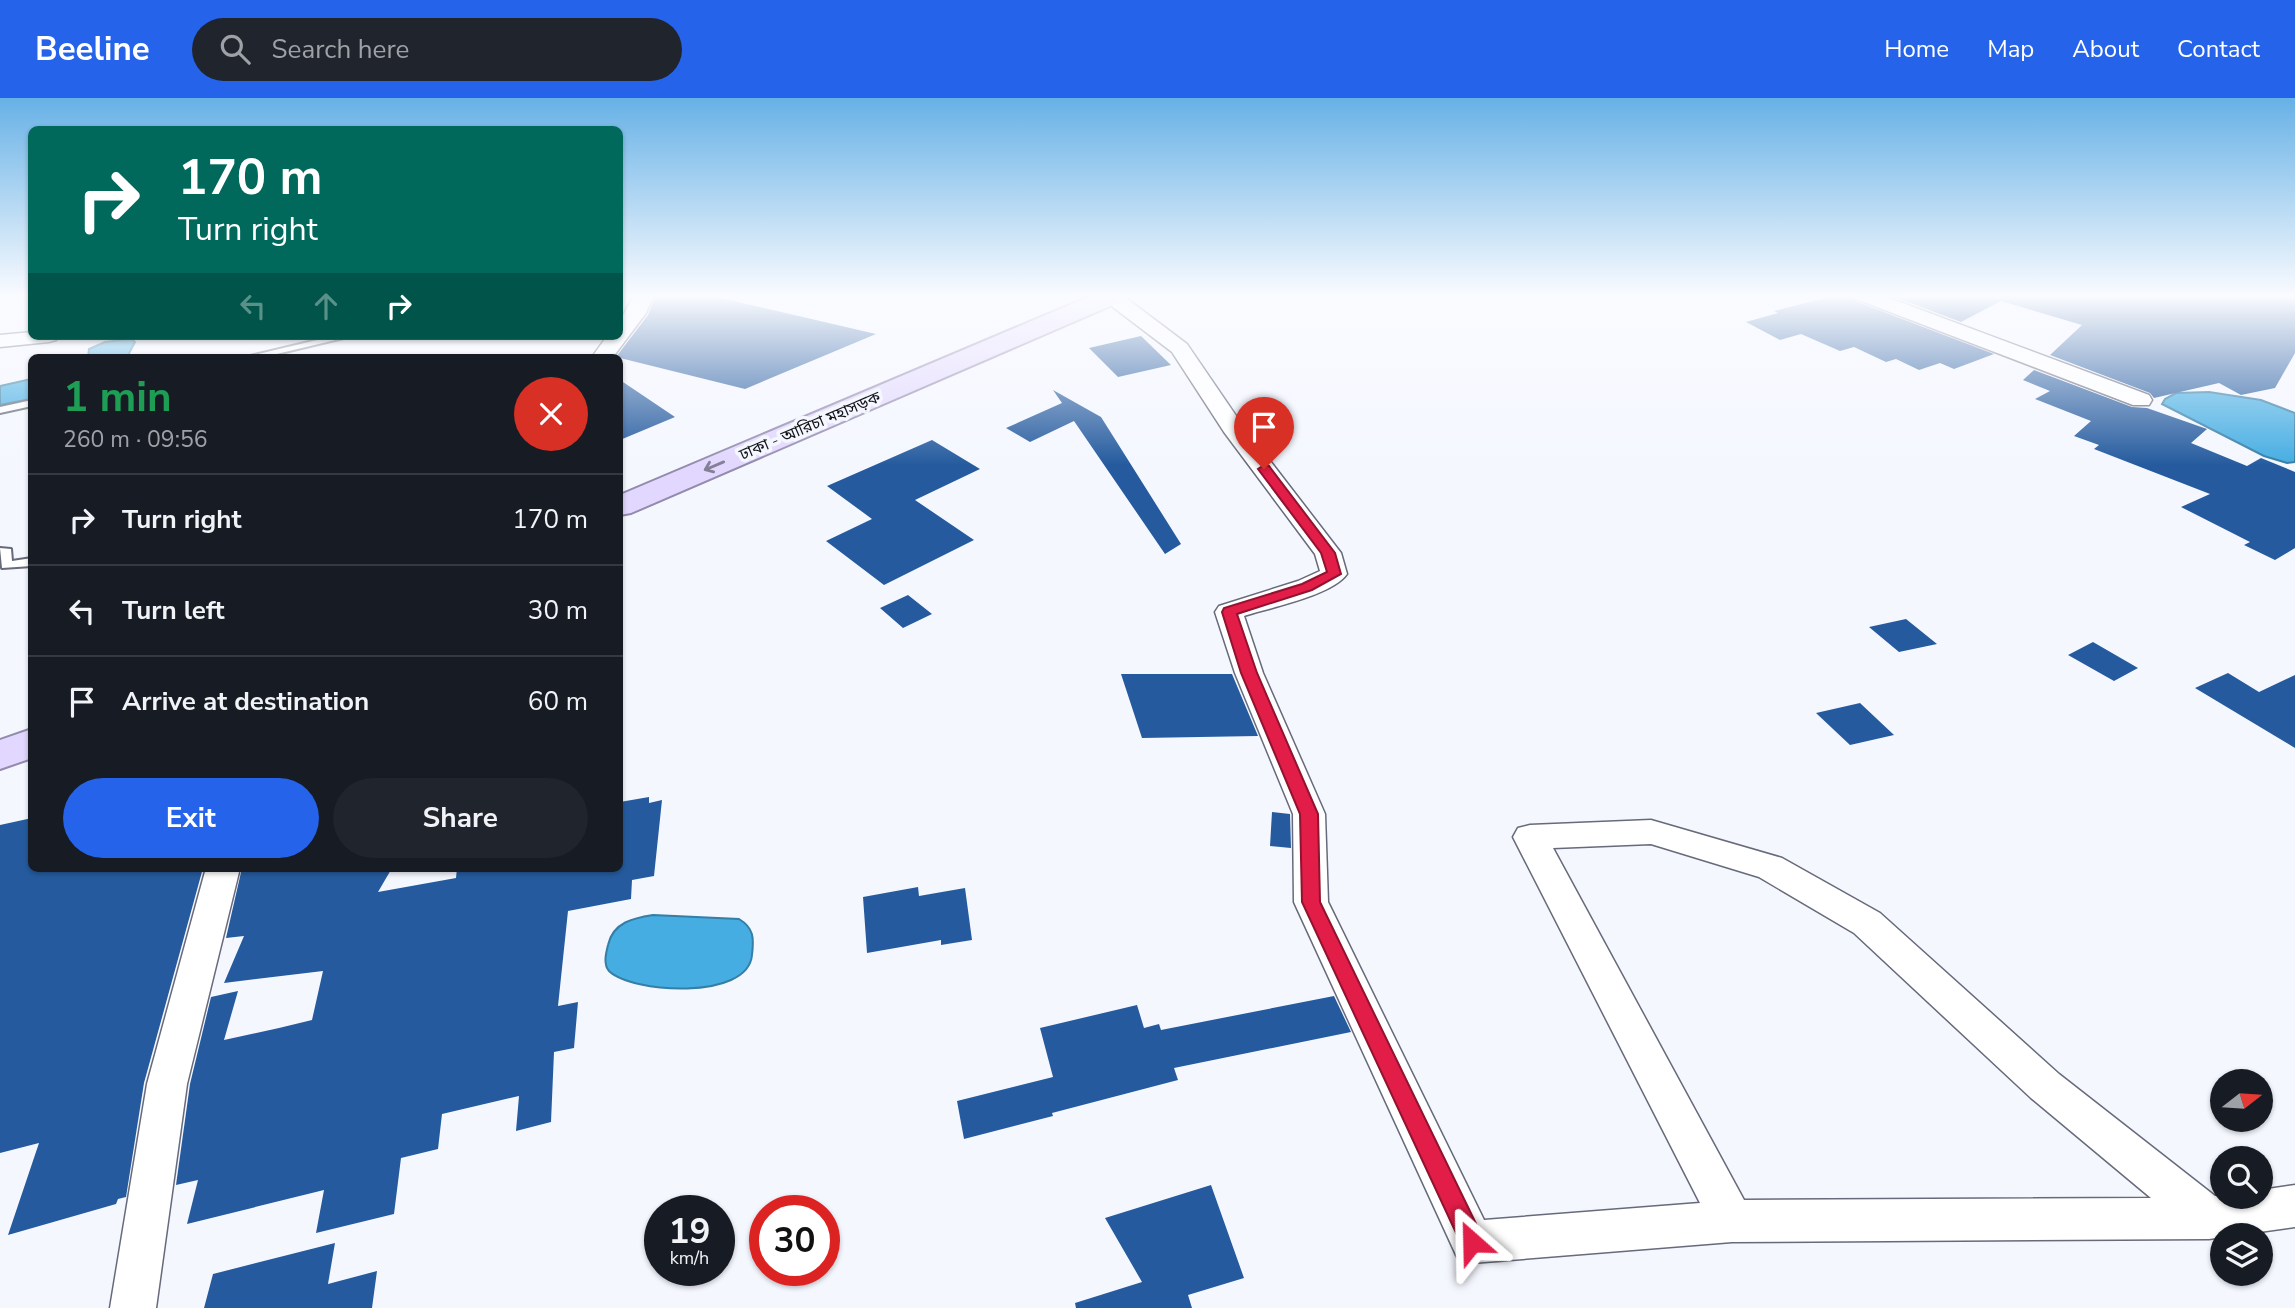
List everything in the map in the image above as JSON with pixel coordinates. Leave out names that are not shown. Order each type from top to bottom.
[{"type":"highway","points":[[623,482],[939,351]]},
{"type":"highway","name":"ঢাকা - আরিচা মহাসড়ক","points":[[623,505],[983,351]]},
{"type":"highway","points":[[0,729],[28,718]]},
{"type":"highway","points":[[0,755],[28,744]]},
{"type":"street","points":[[1182,351],[1232,427],[1328,553],[1334,574],[1307,587],[1229,612],[1249,673],[1309,814],[1311,902],[1472,1242],[1732,1221],[2208,1217],[2295,1206]]},
{"type":"street","points":[[2013,351],[2141,400]]},
{"type":"street","points":[[1732,1221],[1530,837],[1651,832],[1770,867],[1867,923],[2045,1086],[2208,1217]]},
{"type":"street","points":[[133,1308],[167,1084],[222,872]]},
{"type":"lane","points":[[0,410],[28,404]]},
{"type":"lane","points":[[0,552],[6,552],[6,565],[28,562]]},
{"type":"water","points":[[89,351],[130,351],[129,354],[88,354]]},
{"type":"water","points":[[28,380],[28,400],[0,405],[0,386]]},
{"type":"water","points":[[2209,392],[2261,400],[2295,413],[2295,462],[2287,463],[2264,456],[2162,404],[2176,393]]},
{"type":"water","points":[[653,915],[739,919],[748,926],[753,939],[752,955],[746,970],[731,980],[711,986],[687,988],[663,988],[621,979],[609,971],[606,965],[606,955],[614,931],[625,922]]},
{"type":"building","points":[[620,351],[834,351],[745,389],[623,359],[623,354],[618,354]]},
{"type":"building","points":[[1092,351],[1157,351],[1171,365],[1118,377]]},
{"type":"building","points":[[1864,351],[1987,351],[1994,354],[1954,369],[1940,363],[1919,370],[1896,359],[1886,362]]},
{"type":"building","points":[[2054,351],[2295,351],[2275,388],[2241,395],[2219,383],[2154,398],[2150,393],[2050,355]]},
{"type":"building","points":[[2034,370],[2132,407],[2147,408],[2207,429],[2191,443],[2247,466],[2261,458],[2295,472],[2295,548],[2275,560],[2244,545],[2250,542],[2181,507],[2210,494],[2094,449],[2099,445],[2074,436],[2091,421],[2035,399],[2050,391],[2023,380]]},
{"type":"building","points":[[623,382],[675,417],[623,439]]},
{"type":"building","points":[[1053,390],[1101,417],[1181,544],[1165,554],[1074,421],[1030,442],[1006,428],[1062,403]]},
{"type":"building","points":[[932,440],[980,469],[915,500],[974,540],[884,585],[826,541],[872,519],[827,486]]},
{"type":"building","points":[[908,595],[932,614],[903,628],[880,608]]},
{"type":"building","points":[[1906,619],[1937,644],[1899,652],[1869,627]]},
{"type":"building","points":[[2093,642],[2138,668],[2114,681],[2068,655]]},
{"type":"building","points":[[2228,673],[2259,692],[2295,675],[2295,748],[2195,688]]},
{"type":"building","points":[[1121,674],[1232,674],[1258,736],[1142,738]]},
{"type":"building","points":[[1860,703],[1894,735],[1850,745],[1816,713]]},
{"type":"building","points":[[649,797],[649,803],[662,800],[654,876],[632,880],[631,899],[568,911],[558,1006],[578,1002],[574,1048],[554,1052],[551,1122],[516,1131],[519,1096],[442,1114],[438,1149],[401,1158],[394,1214],[316,1233],[324,1190],[187,1224],[198,1180],[176,1185],[190,1084],[211,997],[238,991],[224,1040],[279,1028],[312,1020],[323,971],[224,983],[244,936],[226,938],[241,872],[390,872],[378,892],[456,878],[457,872],[623,872],[623,801]]},
{"type":"building","points":[[1272,812],[1290,814],[1291,848],[1270,846]]},
{"type":"building","points":[[28,819],[28,872],[202,872],[144,1083],[126,1197],[118,1199],[116,1204],[8,1235],[39,1143],[0,1153],[0,825]]},
{"type":"building","points":[[918,887],[919,896],[965,888],[972,940],[941,945],[941,940],[867,953],[863,897]]},
{"type":"building","points":[[1334,996],[1351,1032],[1174,1068],[1178,1080],[964,1139],[957,1101],[1053,1077],[1040,1028],[1137,1005],[1144,1028],[1159,1024],[1161,1030]]},
{"type":"building","points":[[1211,1185],[1244,1278],[1188,1295],[1192,1308],[1076,1308],[1075,1303],[1142,1282],[1105,1218]]},
{"type":"building","points":[[335,1243],[328,1284],[377,1271],[372,1308],[204,1308],[213,1274]]},
{"type":"route","points":[[1264,469],[1328,553],[1334,574],[1307,587],[1229,612],[1249,673],[1309,814],[1311,902],[1472,1242]]}]
